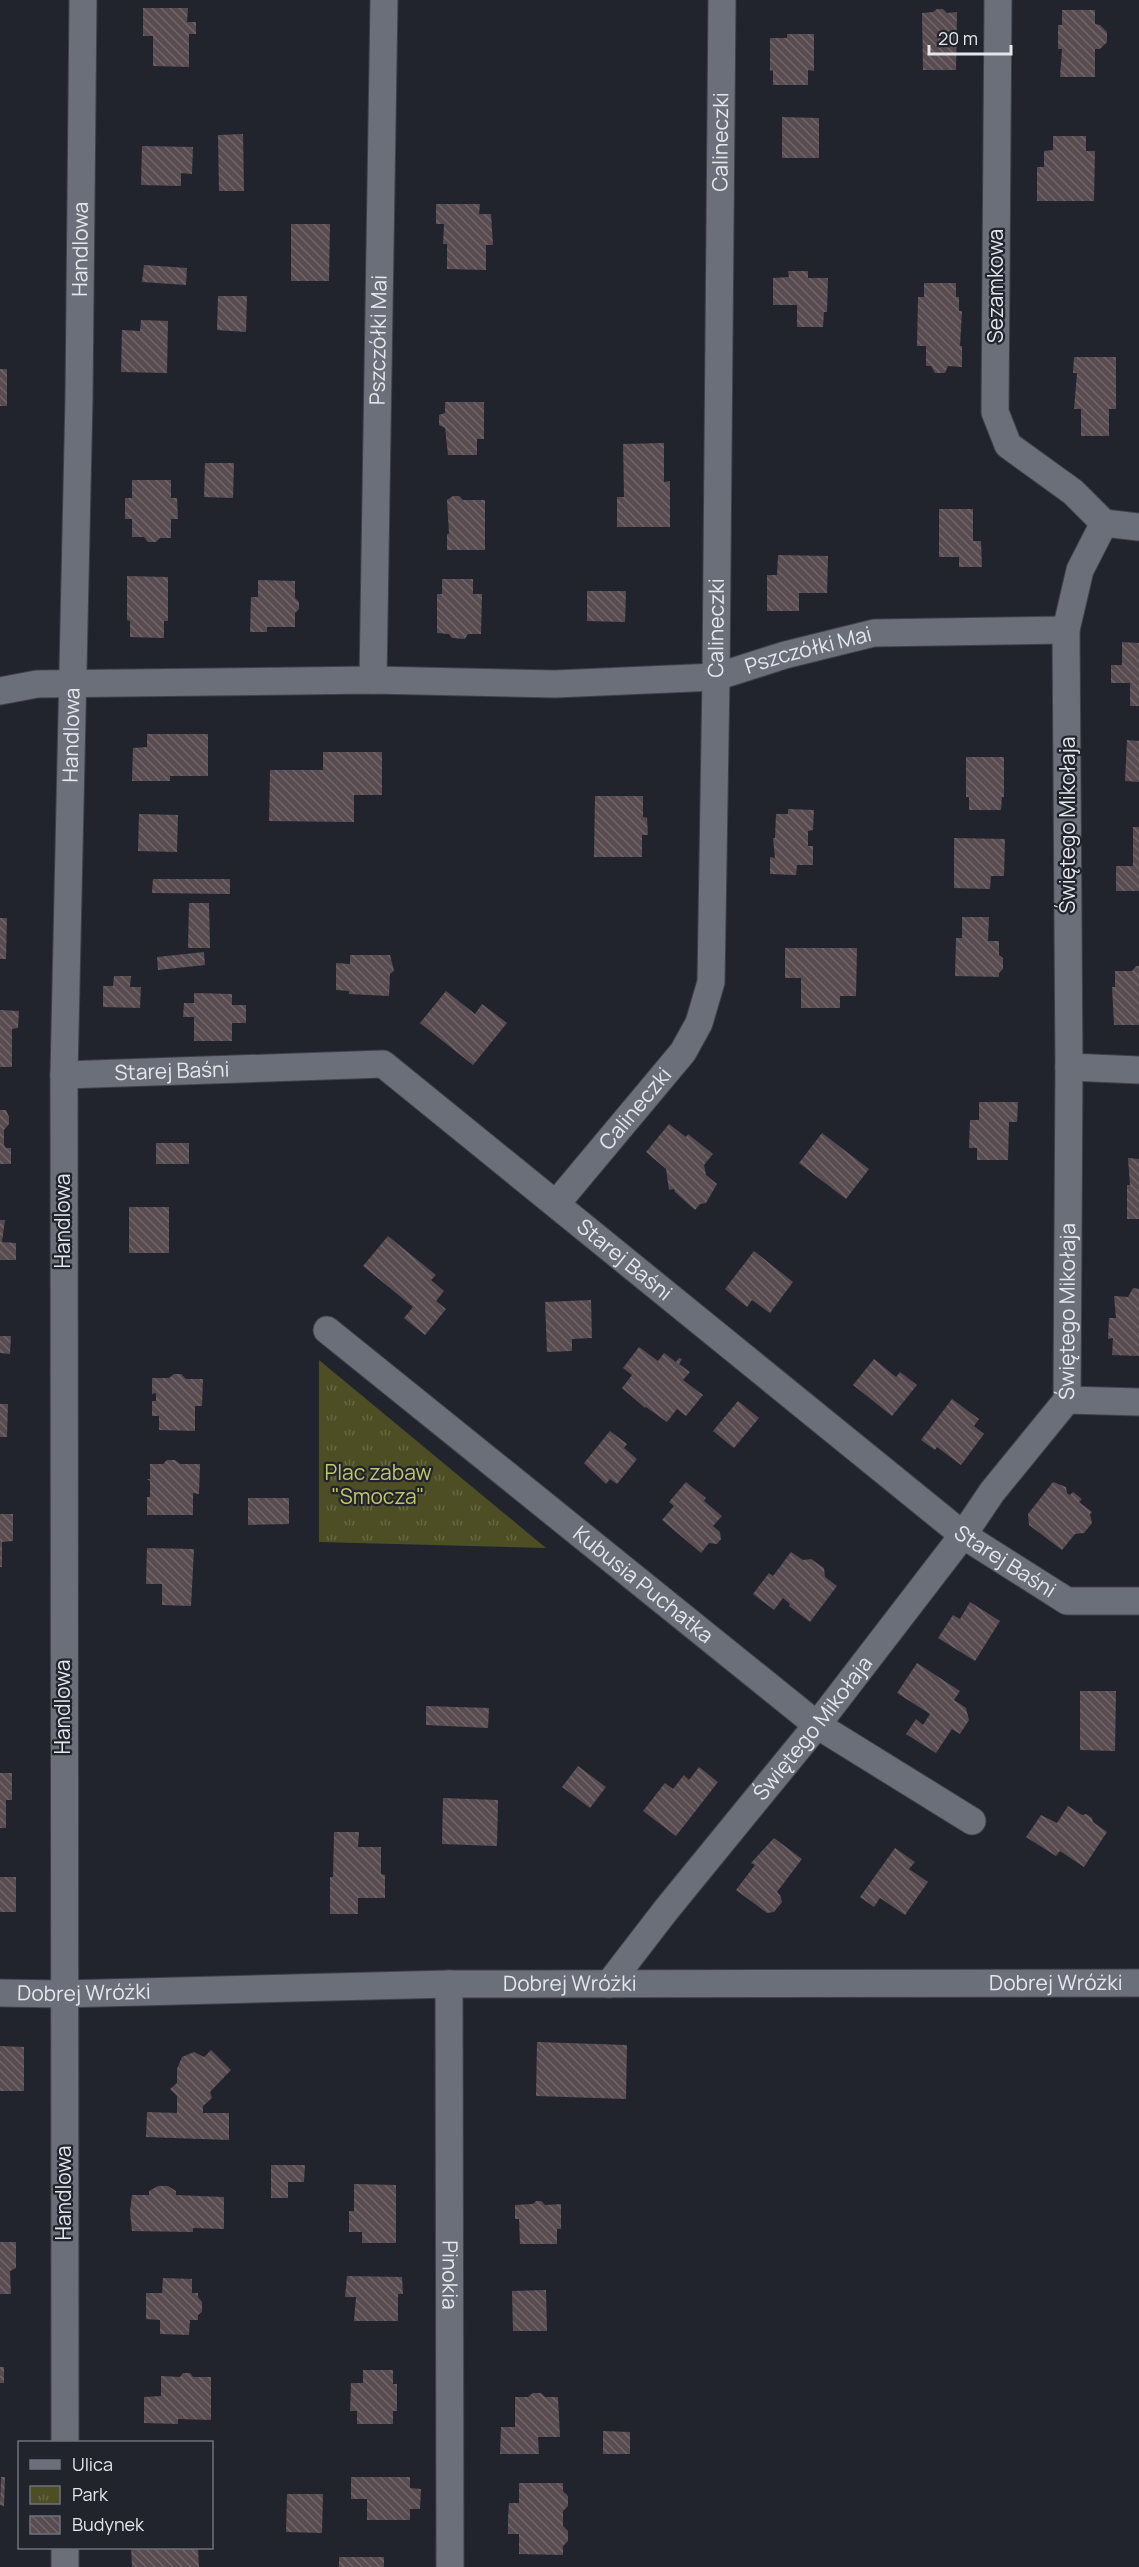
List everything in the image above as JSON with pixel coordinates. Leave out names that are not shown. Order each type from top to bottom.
[{"type":"street","name":"Handlowa","points":[[65,2441],[64,1075],[73,684],[83,0]]},
{"type":"street","name":"Pszczółki Mai","points":[[373,680],[384,0]]},
{"type":"street","name":"Calineczki","points":[[556,1204],[683,1052],[699,1023],[711,981],[722,0]]},
{"type":"street","name":"Sezamkowa","points":[[998,0],[995,412],[1008,445],[1073,492],[1104,523]]},
{"type":"street","points":[[1104,523],[1139,527]]},
{"type":"street","name":"Świętego Mikołaja","points":[[609,1984],[666,1910],[817,1725],[963,1535],[992,1492],[1067,1400],[1070,1067],[1066,630],[1080,570],[1104,523]]},
{"type":"street","name":"Pszczółki Mai","points":[[0,691],[37,684],[373,680],[555,684],[716,678],[785,655],[874,633],[1066,630]]},
{"type":"street","name":"Starej Baśni","points":[[64,1075],[383,1064],[963,1535],[1067,1601],[1139,1601]]},
{"type":"street","points":[[1070,1067],[1139,1070]]},
{"type":"street","name":"Kubusia Puchatka","points":[[327,1330],[817,1725],[972,1821]]},
{"type":"street","points":[[1067,1400],[1139,1402]]},
{"type":"street","name":"Dobrej Wróżki","points":[[0,1993],[63,1994],[449,1984],[1139,1983]]},
{"type":"street","name":"Pinokia","points":[[449,1984],[450,2567]]},
{"type":"street","points":[[65,2549],[66,2567]]},
{"type":"green space","name":"Plac zabaw \"Smocza\"","points":[[319,1360],[546,1548],[319,1542]]},
{"type":"building","points":[[143,8],[188,8],[187,22],[196,22],[196,34],[189,34],[189,67],[153,66],[153,36],[143,36]]},
{"type":"building","points":[[943,9],[947,13],[957,12],[956,70],[923,70],[922,13],[933,12]]},
{"type":"building","points":[[1062,10],[1095,10],[1095,24],[1100,25],[1107,32],[1107,42],[1100,49],[1095,49],[1095,77],[1060,77],[1062,49],[1058,49],[1058,25],[1062,25]]},
{"type":"building","points":[[787,34],[814,34],[814,71],[808,70],[808,85],[773,85],[773,70],[770,71],[770,38],[787,38]]},
{"type":"building","points":[[782,117],[819,118],[819,158],[782,158]]},
{"type":"building","points":[[243,134],[244,191],[219,191],[218,135]]},
{"type":"building","points":[[1053,136],[1086,136],[1086,151],[1095,151],[1094,201],[1037,201],[1037,167],[1044,167],[1044,151],[1053,150]]},
{"type":"building","points":[[142,146],[193,147],[192,174],[181,173],[181,186],[141,185]]},
{"type":"building","points":[[436,204],[480,204],[479,214],[491,214],[493,245],[486,245],[486,270],[447,269],[447,244],[443,244],[444,224],[436,224]]},
{"type":"building","points":[[291,224],[330,224],[329,281],[291,281]]},
{"type":"building","points":[[144,265],[187,268],[186,285],[142,282]]},
{"type":"building","points":[[788,271],[808,271],[808,278],[828,278],[827,312],[824,312],[823,327],[797,327],[797,305],[773,305],[773,278],[789,277]]},
{"type":"building","points":[[924,283],[956,283],[959,311],[962,311],[960,346],[962,346],[962,367],[948,366],[945,373],[935,373],[931,366],[926,366],[926,346],[917,346],[918,297],[924,297]]},
{"type":"building","points":[[218,296],[247,296],[246,332],[217,330]]},
{"type":"building","points":[[141,320],[168,321],[167,373],[121,372],[122,330],[140,331]]},
{"type":"building","points":[[1074,357],[1116,357],[1116,409],[1109,409],[1109,436],[1081,436],[1081,409],[1074,409],[1077,373],[1073,373]]},
{"type":"building","points":[[0,369],[7,369],[7,406],[0,406]]},
{"type":"building","points":[[445,402],[484,402],[484,439],[477,439],[477,455],[448,455],[445,428],[439,425],[439,415],[445,413]]},
{"type":"building","points":[[664,443],[664,482],[670,481],[670,527],[617,527],[617,497],[624,497],[623,444]]},
{"type":"building","points":[[205,463],[234,463],[233,498],[204,497]]},
{"type":"building","points":[[132,480],[171,480],[171,498],[177,498],[178,519],[171,519],[171,538],[160,538],[156,542],[148,542],[144,537],[132,537],[132,519],[125,519],[125,498],[132,498]]},
{"type":"building","points":[[453,496],[459,496],[463,500],[485,500],[485,550],[447,550],[447,534],[449,534],[447,500]]},
{"type":"building","points":[[939,509],[973,509],[973,541],[981,541],[982,567],[959,567],[959,557],[939,557]]},
{"type":"building","points":[[778,555],[828,556],[827,593],[799,593],[799,611],[767,611],[767,575],[777,575]]},
{"type":"building","points":[[127,576],[168,577],[168,621],[164,621],[164,638],[130,637],[130,621],[127,620]]},
{"type":"building","points":[[442,579],[473,579],[473,594],[482,594],[481,634],[468,634],[465,639],[437,633],[437,594],[442,594]]},
{"type":"building","points":[[258,580],[295,581],[295,598],[299,602],[299,609],[295,613],[295,627],[267,627],[267,632],[250,632],[251,597],[258,597]]},
{"type":"building","points":[[587,591],[626,591],[625,622],[587,621]]},
{"type":"building","points":[[1122,642],[1139,643],[1139,706],[1130,706],[1130,683],[1111,683],[1111,665],[1122,665]]},
{"type":"building","points":[[147,734],[208,734],[208,776],[170,776],[170,781],[132,781],[133,748],[147,747]]},
{"type":"building","points":[[1127,740],[1139,741],[1139,782],[1125,781]]},
{"type":"building","points":[[323,752],[382,752],[382,795],[354,795],[354,822],[269,821],[270,770],[323,770]]},
{"type":"building","points":[[966,757],[1004,757],[1004,797],[1002,797],[1001,810],[969,810],[969,797],[966,797]]},
{"type":"building","points":[[595,796],[643,796],[643,817],[647,818],[648,835],[642,835],[642,857],[594,857]]},
{"type":"building","points":[[788,809],[814,810],[813,830],[808,831],[808,846],[813,846],[813,865],[797,865],[796,875],[770,874],[770,857],[775,858],[773,838],[775,838],[776,814],[788,814]]},
{"type":"building","points":[[139,814],[178,815],[177,852],[138,851]]},
{"type":"building","points":[[1133,827],[1139,827],[1139,891],[1116,891],[1116,866],[1133,866]]},
{"type":"building","points":[[954,838],[1005,839],[1004,876],[991,876],[990,889],[954,888]]},
{"type":"building","points":[[153,879],[230,879],[230,894],[152,893]]},
{"type":"building","points":[[189,903],[209,903],[210,948],[188,948]]},
{"type":"building","points":[[962,917],[989,917],[988,941],[999,941],[999,955],[1003,958],[1003,969],[999,977],[955,976],[956,938],[962,938]]},
{"type":"building","points":[[0,918],[7,918],[6,959],[0,959]]},
{"type":"building","points":[[785,948],[857,948],[856,996],[840,996],[840,1008],[801,1008],[801,978],[785,978]]},
{"type":"building","points":[[204,952],[205,965],[158,970],[157,957]]},
{"type":"building","points":[[350,955],[390,955],[394,971],[390,974],[389,996],[349,994],[349,991],[336,990],[336,963],[350,964]]},
{"type":"building","points":[[1139,966],[1139,1025],[1114,1025],[1112,987],[1115,987],[1115,971],[1132,971]]},
{"type":"building","points":[[114,976],[131,976],[130,987],[141,987],[140,1008],[103,1007],[103,986],[113,986]]},
{"type":"building","points":[[446,991],[475,1014],[482,1004],[507,1023],[473,1065],[420,1023]]},
{"type":"building","points":[[194,993],[232,994],[232,1005],[246,1005],[246,1023],[232,1023],[232,1041],[194,1041],[194,1017],[183,1017],[184,1003],[194,1003]]},
{"type":"building","points":[[0,1010],[19,1011],[18,1028],[12,1029],[12,1067],[0,1067]]},
{"type":"building","points":[[979,1102],[1018,1102],[1017,1122],[1009,1122],[1008,1160],[977,1160],[977,1148],[969,1148],[970,1120],[979,1120]]},
{"type":"building","points":[[0,1110],[6,1110],[9,1117],[9,1124],[4,1130],[4,1145],[6,1148],[11,1148],[11,1164],[0,1164]]},
{"type":"building","points":[[669,1124],[686,1137],[688,1134],[713,1154],[704,1165],[706,1175],[717,1184],[706,1203],[700,1204],[695,1210],[674,1189],[669,1190],[666,1169],[646,1152]]},
{"type":"building","points":[[822,1133],[869,1169],[846,1199],[799,1163]]},
{"type":"building","points":[[156,1143],[189,1143],[189,1164],[156,1164]]},
{"type":"building","points":[[1128,1158],[1139,1159],[1139,1219],[1127,1219],[1127,1185],[1130,1185]]},
{"type":"building","points":[[129,1207],[169,1207],[169,1253],[129,1253]]},
{"type":"building","points":[[0,1220],[5,1220],[2,1242],[16,1243],[16,1260],[0,1260]]},
{"type":"building","points":[[388,1236],[436,1275],[431,1280],[444,1291],[436,1301],[446,1309],[425,1335],[404,1318],[413,1307],[363,1266]]},
{"type":"building","points":[[754,1251],[793,1282],[770,1313],[752,1300],[747,1307],[725,1289]]},
{"type":"building","points":[[1133,1288],[1139,1289],[1139,1356],[1112,1355],[1113,1338],[1108,1339],[1109,1318],[1116,1318],[1114,1296],[1128,1297]]},
{"type":"building","points":[[591,1300],[592,1338],[572,1339],[572,1351],[547,1352],[545,1302]]},
{"type":"building","points":[[0,1336],[11,1336],[10,1354],[0,1353]]},
{"type":"building","points":[[639,1347],[658,1361],[664,1353],[676,1362],[679,1358],[682,1359],[679,1364],[690,1372],[683,1380],[703,1395],[686,1416],[677,1409],[667,1422],[645,1408],[622,1388],[632,1375],[623,1368]]},
{"type":"building","points":[[874,1359],[896,1377],[900,1372],[917,1385],[892,1416],[853,1385]]},
{"type":"building","points":[[174,1374],[181,1374],[186,1379],[203,1379],[202,1406],[195,1406],[195,1431],[159,1430],[159,1416],[152,1416],[152,1401],[156,1401],[156,1393],[152,1394],[152,1378],[169,1378]]},
{"type":"building","points":[[952,1399],[979,1419],[974,1426],[984,1434],[961,1465],[937,1447],[935,1450],[921,1440]]},
{"type":"building","points":[[738,1401],[759,1418],[734,1448],[713,1431]]},
{"type":"building","points":[[0,1404],[8,1404],[7,1437],[0,1437]]},
{"type":"building","points":[[610,1431],[627,1444],[624,1448],[637,1459],[617,1484],[610,1479],[606,1484],[584,1463]]},
{"type":"building","points":[[167,1460],[175,1460],[180,1464],[200,1464],[199,1494],[193,1493],[193,1515],[147,1515],[150,1481],[147,1479],[150,1479],[150,1464],[163,1464]]},
{"type":"building","points":[[686,1482],[706,1498],[704,1501],[722,1516],[713,1526],[720,1532],[721,1539],[717,1544],[709,1543],[701,1553],[662,1520],[674,1506],[669,1502]]},
{"type":"building","points":[[1053,1482],[1066,1487],[1070,1495],[1073,1492],[1082,1499],[1079,1502],[1092,1512],[1090,1514],[1092,1523],[1084,1533],[1075,1534],[1062,1550],[1029,1525],[1028,1514]]},
{"type":"building","points":[[248,1498],[289,1498],[289,1524],[248,1525]]},
{"type":"building","points":[[0,1514],[13,1514],[13,1541],[2,1542],[2,1567],[0,1567]]},
{"type":"building","points":[[147,1548],[194,1549],[191,1606],[162,1605],[162,1584],[146,1584]]},
{"type":"building","points":[[791,1552],[803,1560],[811,1559],[824,1568],[825,1577],[837,1586],[810,1622],[789,1606],[790,1604],[783,1598],[774,1610],[753,1594],[769,1573],[773,1576]]},
{"type":"building","points":[[970,1602],[1000,1621],[975,1661],[938,1638],[953,1615],[960,1619]]},
{"type":"building","points":[[917,1663],[960,1691],[954,1700],[966,1708],[969,1720],[960,1734],[952,1729],[936,1753],[906,1734],[916,1719],[923,1725],[930,1714],[897,1693]]},
{"type":"building","points":[[1080,1691],[1116,1691],[1115,1751],[1080,1750]]},
{"type":"building","points":[[426,1706],[489,1708],[488,1728],[426,1725]]},
{"type":"building","points":[[578,1766],[606,1787],[590,1808],[562,1787]]},
{"type":"building","points":[[699,1767],[718,1782],[676,1836],[643,1811],[665,1783],[673,1789],[684,1775],[689,1780]]},
{"type":"building","points":[[0,1773],[12,1773],[12,1800],[6,1800],[6,1828],[0,1828]]},
{"type":"building","points":[[443,1798],[498,1800],[497,1846],[442,1844]]},
{"type":"building","points":[[1068,1806],[1092,1818],[1093,1822],[1107,1832],[1084,1867],[1060,1851],[1056,1856],[1026,1837],[1041,1815],[1057,1823]]},
{"type":"building","points":[[334,1832],[359,1832],[358,1847],[381,1847],[381,1874],[385,1875],[385,1898],[358,1898],[358,1914],[330,1914],[330,1877],[333,1877]]},
{"type":"building","points":[[774,1838],[802,1859],[777,1892],[782,1902],[774,1912],[767,1913],[736,1890],[755,1865],[751,1863]]},
{"type":"building","points":[[895,1848],[915,1862],[909,1869],[928,1882],[905,1915],[880,1898],[874,1907],[860,1897]]},
{"type":"building","points":[[0,1877],[16,1877],[16,1912],[0,1912]]},
{"type":"building","points":[[537,2042],[627,2045],[626,2099],[536,2096]]},
{"type":"building","points":[[0,2046],[24,2047],[24,2091],[0,2091]]},
{"type":"building","points":[[211,2050],[231,2070],[210,2092],[212,2098],[203,2106],[203,2113],[229,2113],[229,2140],[146,2137],[147,2112],[177,2113],[177,2096],[170,2089],[177,2083],[177,2069],[182,2057],[194,2052],[204,2057]]},
{"type":"building","points":[[271,2165],[305,2165],[304,2182],[288,2182],[288,2198],[271,2198]]},
{"type":"building","points":[[354,2184],[396,2185],[396,2243],[362,2243],[362,2232],[349,2232],[349,2211],[354,2211]]},
{"type":"building","points":[[158,2186],[168,2186],[176,2191],[176,2195],[224,2197],[224,2229],[193,2228],[193,2232],[132,2231],[130,2212],[132,2195],[149,2195],[149,2191]]},
{"type":"building","points":[[541,2201],[545,2205],[561,2204],[561,2229],[557,2229],[557,2244],[520,2244],[519,2219],[515,2219],[515,2205],[533,2204]]},
{"type":"building","points":[[0,2242],[16,2242],[16,2268],[10,2271],[11,2294],[0,2294]]},
{"type":"building","points":[[347,2276],[402,2277],[403,2294],[398,2294],[398,2321],[354,2321],[356,2297],[345,2297]]},
{"type":"building","points":[[163,2278],[192,2279],[192,2293],[198,2293],[202,2302],[202,2312],[198,2315],[198,2320],[190,2320],[189,2335],[160,2334],[160,2320],[146,2319],[146,2293],[162,2293]]},
{"type":"building","points":[[546,2290],[547,2331],[513,2331],[512,2291]]},
{"type":"building","points":[[0,2367],[4,2367],[4,2383],[0,2383]]},
{"type":"building","points":[[363,2370],[393,2370],[393,2384],[397,2384],[397,2411],[393,2411],[393,2424],[357,2424],[357,2411],[350,2411],[351,2383],[363,2383]]},
{"type":"building","points":[[183,2373],[190,2373],[193,2377],[211,2377],[211,2420],[178,2419],[178,2424],[144,2423],[144,2397],[161,2396],[161,2376],[180,2377]]},
{"type":"building","points":[[533,2393],[541,2393],[545,2397],[558,2397],[560,2437],[538,2437],[539,2454],[500,2454],[501,2427],[515,2427],[515,2397],[528,2397]]},
{"type":"building","points":[[603,2431],[630,2432],[630,2454],[603,2454]]},
{"type":"building","points":[[1,2477],[5,2477],[4,2506],[0,2505]]},
{"type":"building","points":[[351,2477],[410,2477],[410,2488],[421,2489],[420,2509],[410,2509],[410,2520],[367,2520],[367,2499],[351,2499]]},
{"type":"building","points":[[519,2483],[563,2483],[563,2491],[568,2496],[568,2506],[563,2511],[563,2526],[568,2531],[568,2541],[563,2546],[563,2555],[519,2554],[519,2534],[508,2534],[508,2518],[509,2503],[519,2503]]},
{"type":"building","points":[[287,2494],[323,2494],[322,2533],[286,2532]]},
{"type":"building","points":[[131,2549],[198,2549],[199,2567],[132,2567]]},
{"type":"building","points":[[339,2557],[384,2557],[384,2567],[339,2567]]}]
